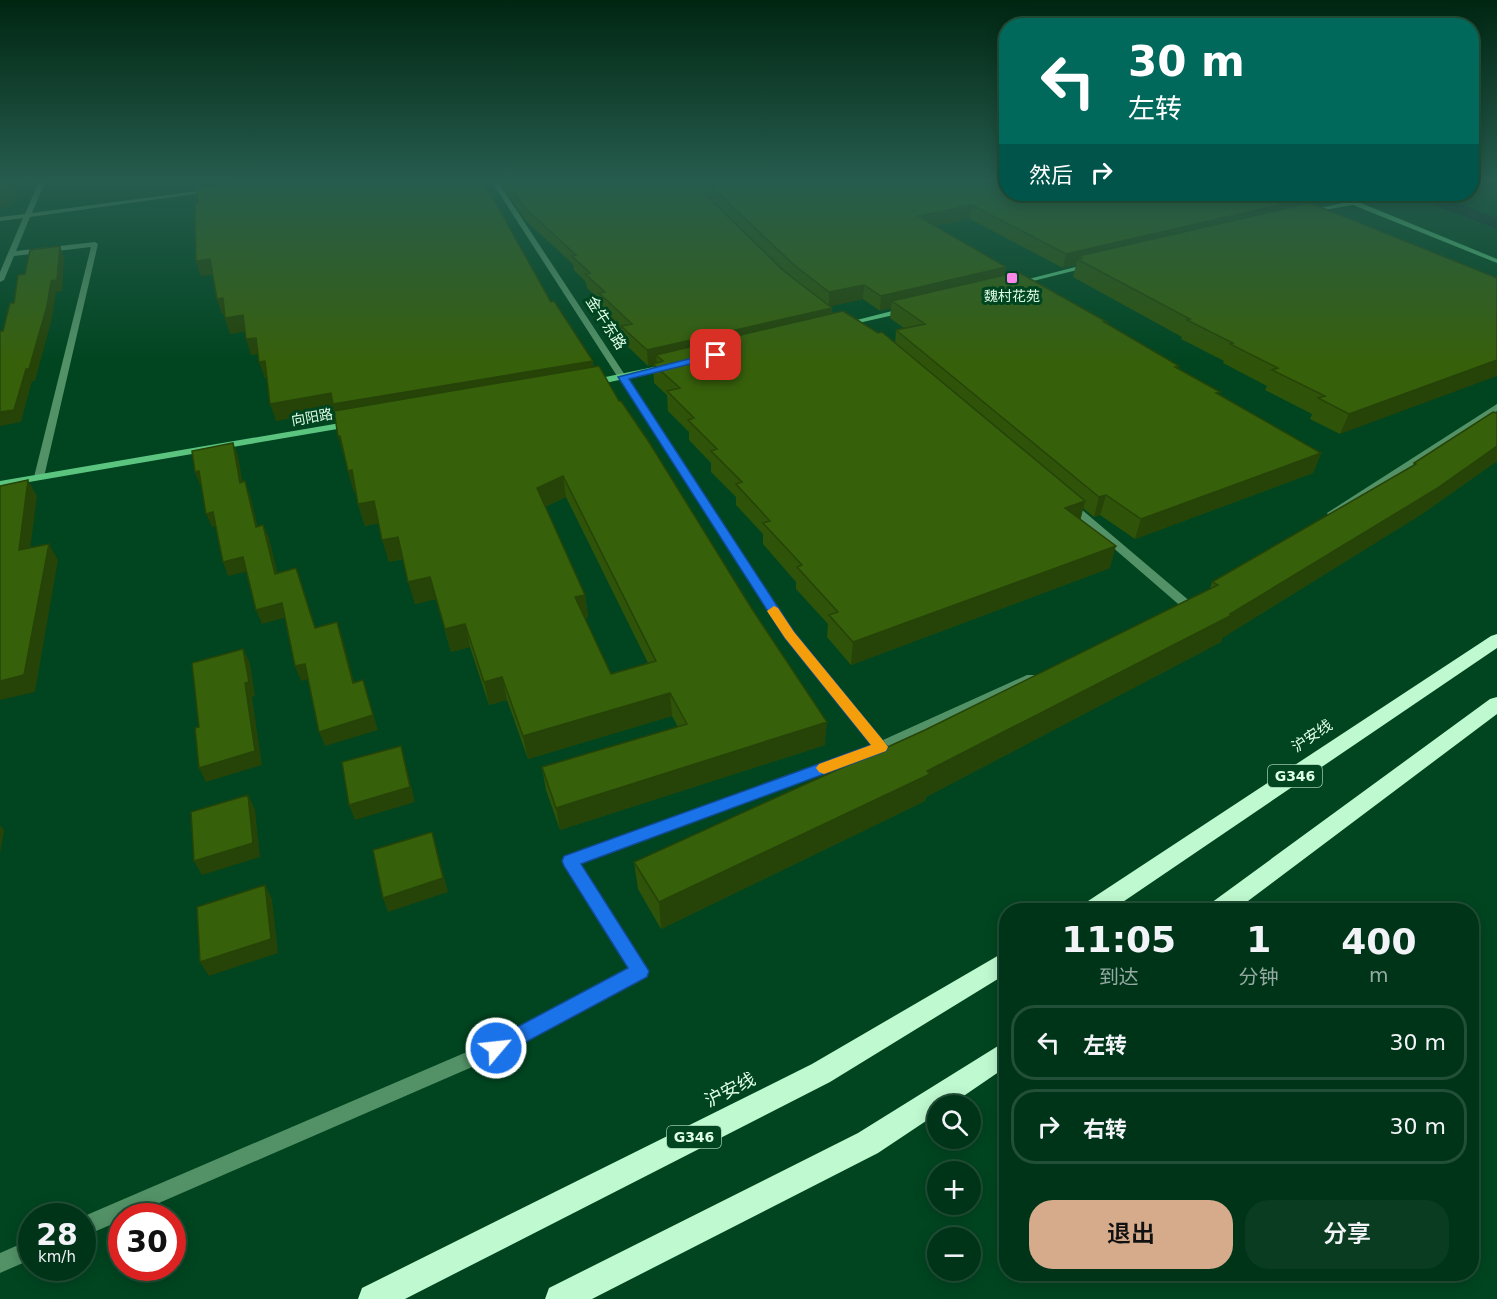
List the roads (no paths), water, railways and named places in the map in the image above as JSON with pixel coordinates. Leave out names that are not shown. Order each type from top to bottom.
[{"type":"highway","name":"沪安线","points":[[1103,903],[1497,640]]},
{"type":"highway","points":[[1229,903],[1497,704]]},
{"type":"highway","name":"沪安线","points":[[373,1299],[821,1073],[999,966]]},
{"type":"highway","points":[[560,1299],[868,1143],[999,1058]]},
{"type":"street","points":[[0,280],[17,240]]},
{"type":"street","name":"金牛东路","points":[[533,240],[790,635],[881,747]]},
{"type":"street","points":[[1445,240],[1497,261]]},
{"type":"street","points":[[1459,240],[1497,255]]},
{"type":"street","points":[[11,254],[95,244],[39,477]]},
{"type":"street","points":[[1006,286],[1098,263]]},
{"type":"street","points":[[832,328],[913,308]]},
{"type":"street","points":[[839,318],[855,322],[864,330]]},
{"type":"street","points":[[576,385],[623,377],[681,363]]},
{"type":"street","points":[[1317,523],[1497,407]]},
{"type":"street","name":"向阳路","points":[[0,484],[366,421]]},
{"type":"street","points":[[1062,498],[1188,605]]},
{"type":"street","points":[[96,1221],[496,1048],[640,971],[570,861],[881,747],[1040,674]]},
{"type":"street","points":[[0,1263],[18,1255]]},
{"type":"place","name":"魏村花苑","points":[[1012,278]]}]
